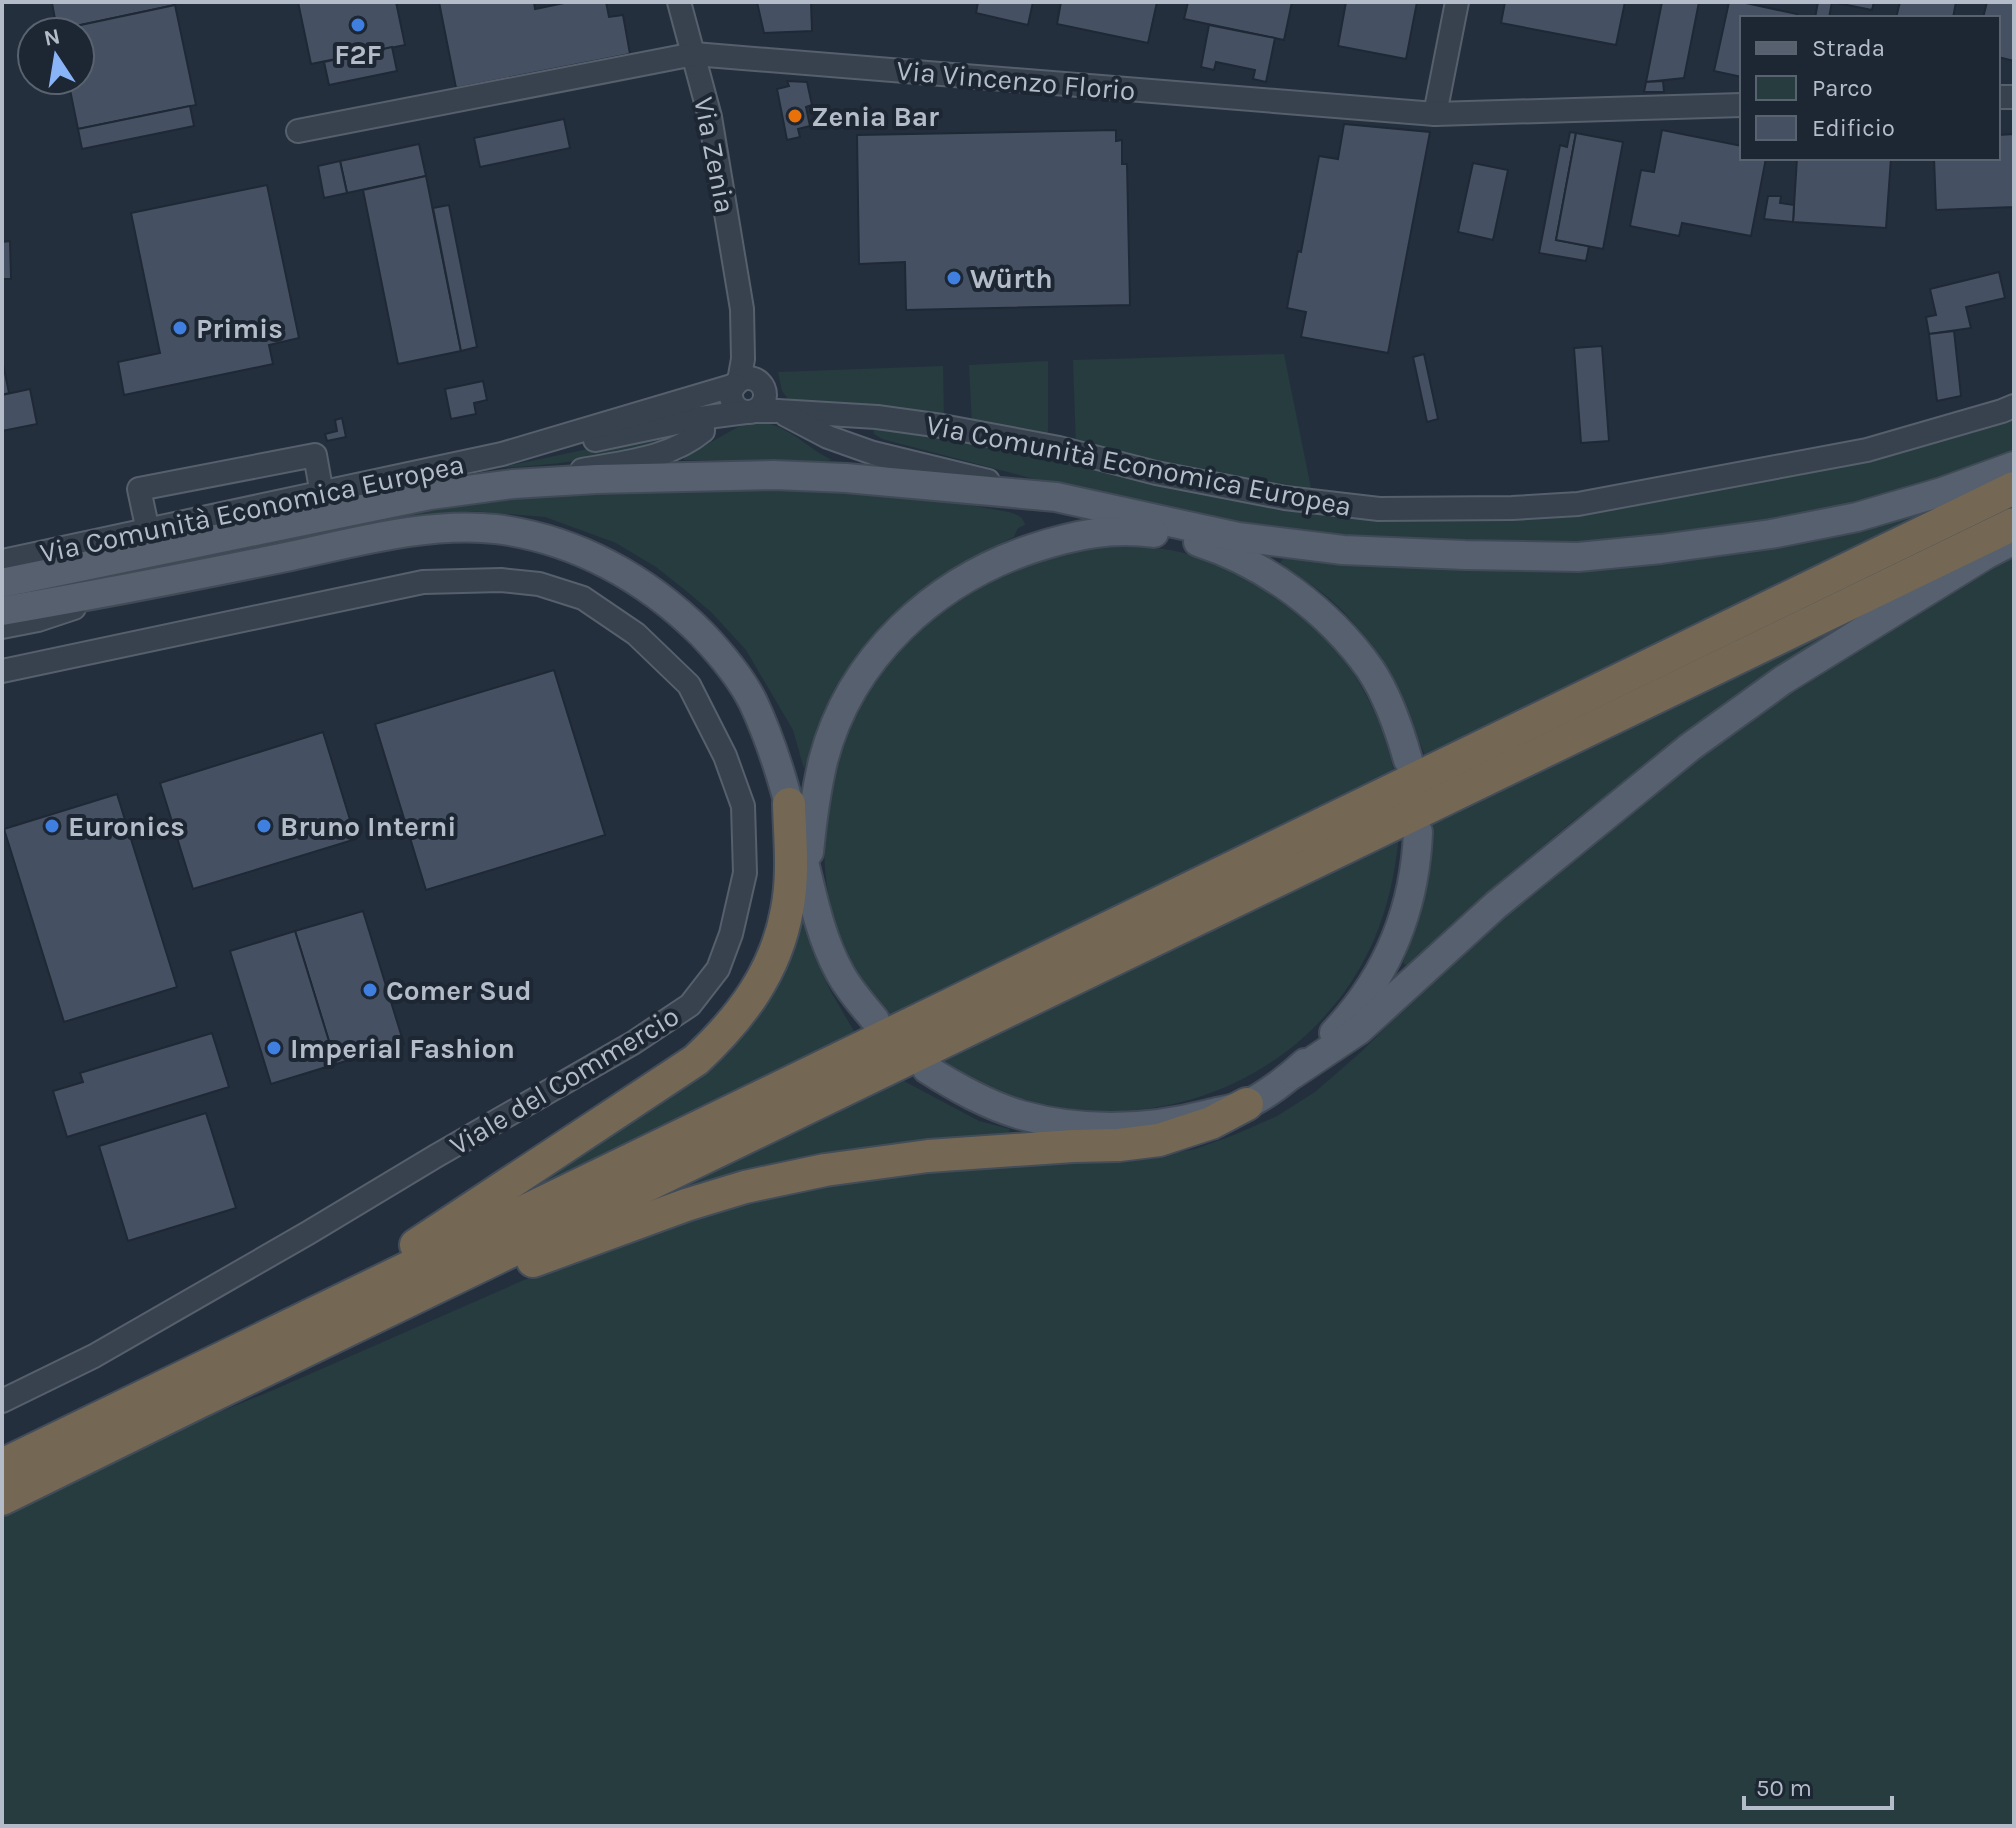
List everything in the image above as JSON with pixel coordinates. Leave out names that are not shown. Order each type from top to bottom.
[{"type":"highway","points":[[2,1465],[2014,488]]},
{"type":"highway","points":[[2,1499],[2014,524]]},
{"type":"highway","points":[[141,1398],[223,1348],[421,1242],[696,1060],[725,1033],[750,1001],[766,973],[779,939],[787,909],[791,868],[789,804]]},
{"type":"highway","points":[[199,1402],[310,1363],[488,1279],[686,1205],[745,1187],[825,1170],[928,1156],[1159,1140],[1211,1123],[1247,1104]]},
{"type":"main road","points":[[2,583],[430,495],[513,484],[597,479],[774,475],[846,478],[1056,497],[1238,537],[1343,550],[1578,557],[1755,536],[1857,517],[1942,492],[2014,466]]},
{"type":"main road","points":[[1092,505],[1149,532]]},
{"type":"main road","points":[[2,611],[134,589],[427,530],[496,529],[546,540],[610,564],[675,609],[715,648],[752,699],[777,759],[819,921],[839,972],[875,1020]]},
{"type":"main road","points":[[807,876],[813,810],[827,750],[840,717],[865,672],[897,632],[957,583],[1002,560],[1081,535],[1114,530],[1185,538],[1217,548],[1297,595],[1337,630],[1371,671],[1402,736],[1408,760]]},
{"type":"main road","points":[[1185,538],[1238,537]]},
{"type":"main road","points":[[927,1069],[996,1106],[1065,1125],[1137,1126],[1192,1118],[1247,1104],[1359,1030],[1496,905],[1690,747],[1783,680],[2014,540]]},
{"type":"main road","points":[[1293,1074],[1345,1022],[1384,965],[1409,900],[1418,832]]},
{"type":"street","name":"Via Zenia","points":[[679,2],[710,117],[742,309]]},
{"type":"street","points":[[1435,114],[1457,2]]},
{"type":"street","name":"Via Vincenzo Florio","points":[[298,131],[694,54],[1435,114],[1740,105]]},
{"type":"street","points":[[742,309],[743,359],[732,402],[738,409],[762,404],[828,437],[873,453],[1056,497]]},
{"type":"street","points":[[742,309],[755,347],[762,404]]},
{"type":"street","points":[[513,484],[656,456],[690,442],[735,386]]},
{"type":"street","points":[[502,454],[735,386]]},
{"type":"street","name":"Via Comunità Economica Europea","points":[[2,561],[148,531],[321,489],[502,454],[706,422],[762,404],[942,426],[1059,448],[1156,473],[1285,498],[1379,509],[1578,504],[1867,450],[2014,406]]},
{"type":"street","points":[[873,453],[865,436],[869,421],[877,417]]},
{"type":"street","points":[[148,531],[139,489],[315,455],[321,489]]},
{"type":"street","name":"Viale del Commercio","points":[[2,671],[423,582],[501,580],[539,584],[583,598],[636,634],[689,685],[725,756],[743,806],[745,873],[731,934],[718,969],[690,1005],[633,1043],[107,1349],[2,1401]]},
{"type":"street","points":[[2,627],[38,620],[134,589]]},
{"type":"green space","points":[[1284,354],[1312,493],[1076,447],[1073,360]]},
{"type":"green space","points":[[1048,361],[1048,438],[972,424],[969,365]]},
{"type":"green space","points":[[943,366],[944,418],[788,399],[782,391],[778,372]]},
{"type":"green space","points":[[2014,415],[2014,454],[1925,488],[1781,524],[1562,547],[1396,544],[1216,521],[1118,501],[882,439],[874,434],[873,427],[1011,447],[1193,489],[1564,510]]},
{"type":"green space","points":[[753,421],[777,426],[832,460],[684,460],[684,457]]},
{"type":"green space","points":[[683,429],[684,434],[678,437],[637,450],[597,458],[497,468]]},
{"type":"green space","points":[[757,485],[931,498],[1009,512],[1021,518],[1025,525],[1018,528],[1014,537],[960,564],[929,584],[889,620],[843,680],[804,769],[793,730],[746,650],[690,594],[656,567],[616,543],[545,517],[471,511],[303,536],[435,508],[580,493]]},
{"type":"green space","points":[[1944,503],[1937,512],[1426,758],[1394,685],[1366,639],[1331,600],[1306,581],[1278,566],[1287,553],[1564,568]]},
{"type":"green space","points":[[1121,544],[1171,550],[1198,557],[1260,586],[1288,604],[1314,626],[1355,677],[1372,706],[1394,771],[893,1017],[857,971],[835,921],[825,867],[827,812],[839,758],[861,706],[893,659],[932,618],[968,591],[1019,567],[1079,549]]},
{"type":"green space","points":[[2014,551],[2014,1826],[2,1826],[2,1515],[191,1424],[677,1217],[811,1188],[940,1169],[1140,1159],[1195,1149],[1277,1116],[1315,1092],[1361,1052],[1451,962],[1519,901],[1754,713]]},
{"type":"green space","points":[[1900,591],[1741,694],[1574,820],[1496,885],[1410,968],[1403,963],[1419,915],[1429,867],[1433,820]]},
{"type":"green space","points":[[1399,836],[1383,916],[1373,942],[1346,989],[1313,1029],[1273,1061],[1228,1086],[1179,1103],[1128,1111],[1075,1110],[1002,1092],[941,1059]]},
{"type":"green space","points":[[801,910],[813,953],[855,1033],[543,1188],[528,1191],[528,1182],[703,1066]]},
{"type":"green space","points":[[902,1080],[979,1121],[1010,1129],[1005,1141],[627,1212]]},
{"type":"building","points":[[174,2],[175,5],[96,22],[96,16],[54,16],[52,3]]},
{"type":"building","points":[[298,2],[396,2],[405,45],[311,64]]},
{"type":"building","points":[[439,2],[534,2],[535,9],[569,2],[606,2],[609,17],[623,15],[630,54],[456,88]]},
{"type":"building","points":[[757,2],[811,2],[812,31],[764,33]]},
{"type":"building","points":[[978,2],[1033,2],[1028,25],[976,13]]},
{"type":"building","points":[[1061,2],[1157,2],[1148,43],[1057,24]]},
{"type":"building","points":[[1188,2],[1292,2],[1284,40],[1184,19]]},
{"type":"building","points":[[1346,2],[1417,2],[1406,59],[1338,46]]},
{"type":"building","points":[[1505,2],[1625,2],[1616,45],[1501,23]]},
{"type":"building","points":[[1662,2],[1699,2],[1684,78],[1646,82]]},
{"type":"building","points":[[1729,2],[1797,14],[1740,16],[1740,77],[1714,71]]},
{"type":"building","points":[[1818,2],[1832,2],[1829,16],[1815,16]]},
{"type":"building","points":[[1832,2],[1874,2],[1872,10]]},
{"type":"building","points":[[1900,2],[1956,2],[1953,16],[1896,16]]},
{"type":"building","points":[[1987,2],[2014,2],[2014,61],[2000,58],[2000,16],[1984,16]]},
{"type":"building","points":[[175,5],[196,105],[78,129],[71,96],[96,96],[96,22]]},
{"type":"building","points":[[1209,25],[1275,38],[1266,82],[1253,79],[1255,70],[1216,62],[1214,70],[1201,67]]},
{"type":"building","points":[[392,47],[397,71],[329,85],[324,62]]},
{"type":"building","name":"Zenia Bar","points":[[787,81],[807,82],[812,105],[806,107],[810,126],[798,129],[800,137],[787,140],[777,89],[789,86]]},
{"type":"building","points":[[1663,81],[1664,92],[1644,92],[1646,82]]},
{"type":"building","points":[[190,106],[194,126],[82,149],[78,129]]},
{"type":"building","points":[[564,119],[570,148],[480,167],[474,138]]},
{"type":"building","points":[[1344,124],[1430,132],[1388,353],[1301,337],[1306,312],[1287,308],[1319,156],[1338,159]]},
{"type":"building","points":[[1116,130],[1116,141],[1122,140],[1122,164],[1127,164],[1130,305],[906,310],[905,262],[859,264],[857,135]]},
{"type":"building","points":[[1662,130],[1740,146],[1740,160],[1766,160],[1751,236],[1682,223],[1679,236],[1630,226],[1641,170],[1654,172]]},
{"type":"building","points":[[1570,132],[1576,133],[1556,240],[1589,246],[1586,261],[1539,253],[1560,145],[1567,147]]},
{"type":"building","points":[[1576,133],[1623,142],[1603,249],[1556,240]]},
{"type":"building","points":[[2014,134],[2014,207],[1936,210],[1934,160],[2000,160],[2000,135]]},
{"type":"building","points":[[419,144],[426,176],[347,193],[340,161]]},
{"type":"building","points":[[1797,160],[1891,160],[1886,228],[1793,222]]},
{"type":"building","points":[[340,161],[347,193],[324,198],[318,166]]},
{"type":"building","points":[[1473,163],[1508,170],[1493,240],[1458,232]]},
{"type":"building","points":[[426,176],[461,351],[398,364],[363,190]]},
{"type":"building","points":[[267,185],[299,338],[269,345],[273,364],[124,395],[118,362],[160,353],[131,213]]},
{"type":"building","points":[[1768,196],[1781,196],[1780,203],[1794,205],[1793,222],[1764,219]]},
{"type":"building","points":[[449,205],[477,347],[461,351],[433,208]]},
{"type":"building","points":[[10,241],[11,279],[2,279],[2,242]]},
{"type":"building","points":[[1999,272],[2005,298],[1966,307],[1971,328],[1929,334],[1926,317],[1936,315],[1930,289]]},
{"type":"building","points":[[1954,331],[1961,396],[1937,401],[1929,334]]},
{"type":"building","points":[[1602,346],[1609,441],[1581,443],[1574,348]]},
{"type":"building","points":[[1424,354],[1438,419],[1427,422],[1413,357]]},
{"type":"building","points":[[2,359],[9,393],[2,395]]},
{"type":"building","points":[[483,381],[487,400],[474,403],[476,414],[451,419],[445,389]]},
{"type":"building","points":[[30,389],[37,424],[2,431],[2,395]]},
{"type":"building","points":[[342,418],[346,437],[327,441],[325,434],[337,431],[335,420]]},
{"type":"building","points":[[554,670],[605,835],[426,890],[375,724]]},
{"type":"building","points":[[323,732],[356,839],[193,889],[160,783]]},
{"type":"building","points":[[117,794],[177,987],[64,1022],[4,829]]},
{"type":"building","points":[[363,911],[404,1044],[336,1064],[295,931]]},
{"type":"building","points":[[295,931],[336,1064],[271,1084],[230,951]]},
{"type":"building","points":[[212,1033],[229,1087],[67,1137],[53,1091],[83,1082],[80,1073]]},
{"type":"building","points":[[206,1113],[236,1208],[128,1241],[99,1146]]},
{"type":"place","name":"F2F","points":[[358,25]]},
{"type":"place","name":"Zenia Bar","points":[[795,116]]},
{"type":"place","name":"Würth","points":[[954,278]]},
{"type":"place","name":"Primis","points":[[180,328]]},
{"type":"place","name":"Euronics","points":[[52,826]]},
{"type":"place","name":"Bruno Interni","points":[[264,826]]},
{"type":"place","name":"Comer Sud","points":[[370,990]]},
{"type":"place","name":"Imperial Fashion","points":[[274,1048]]}]
